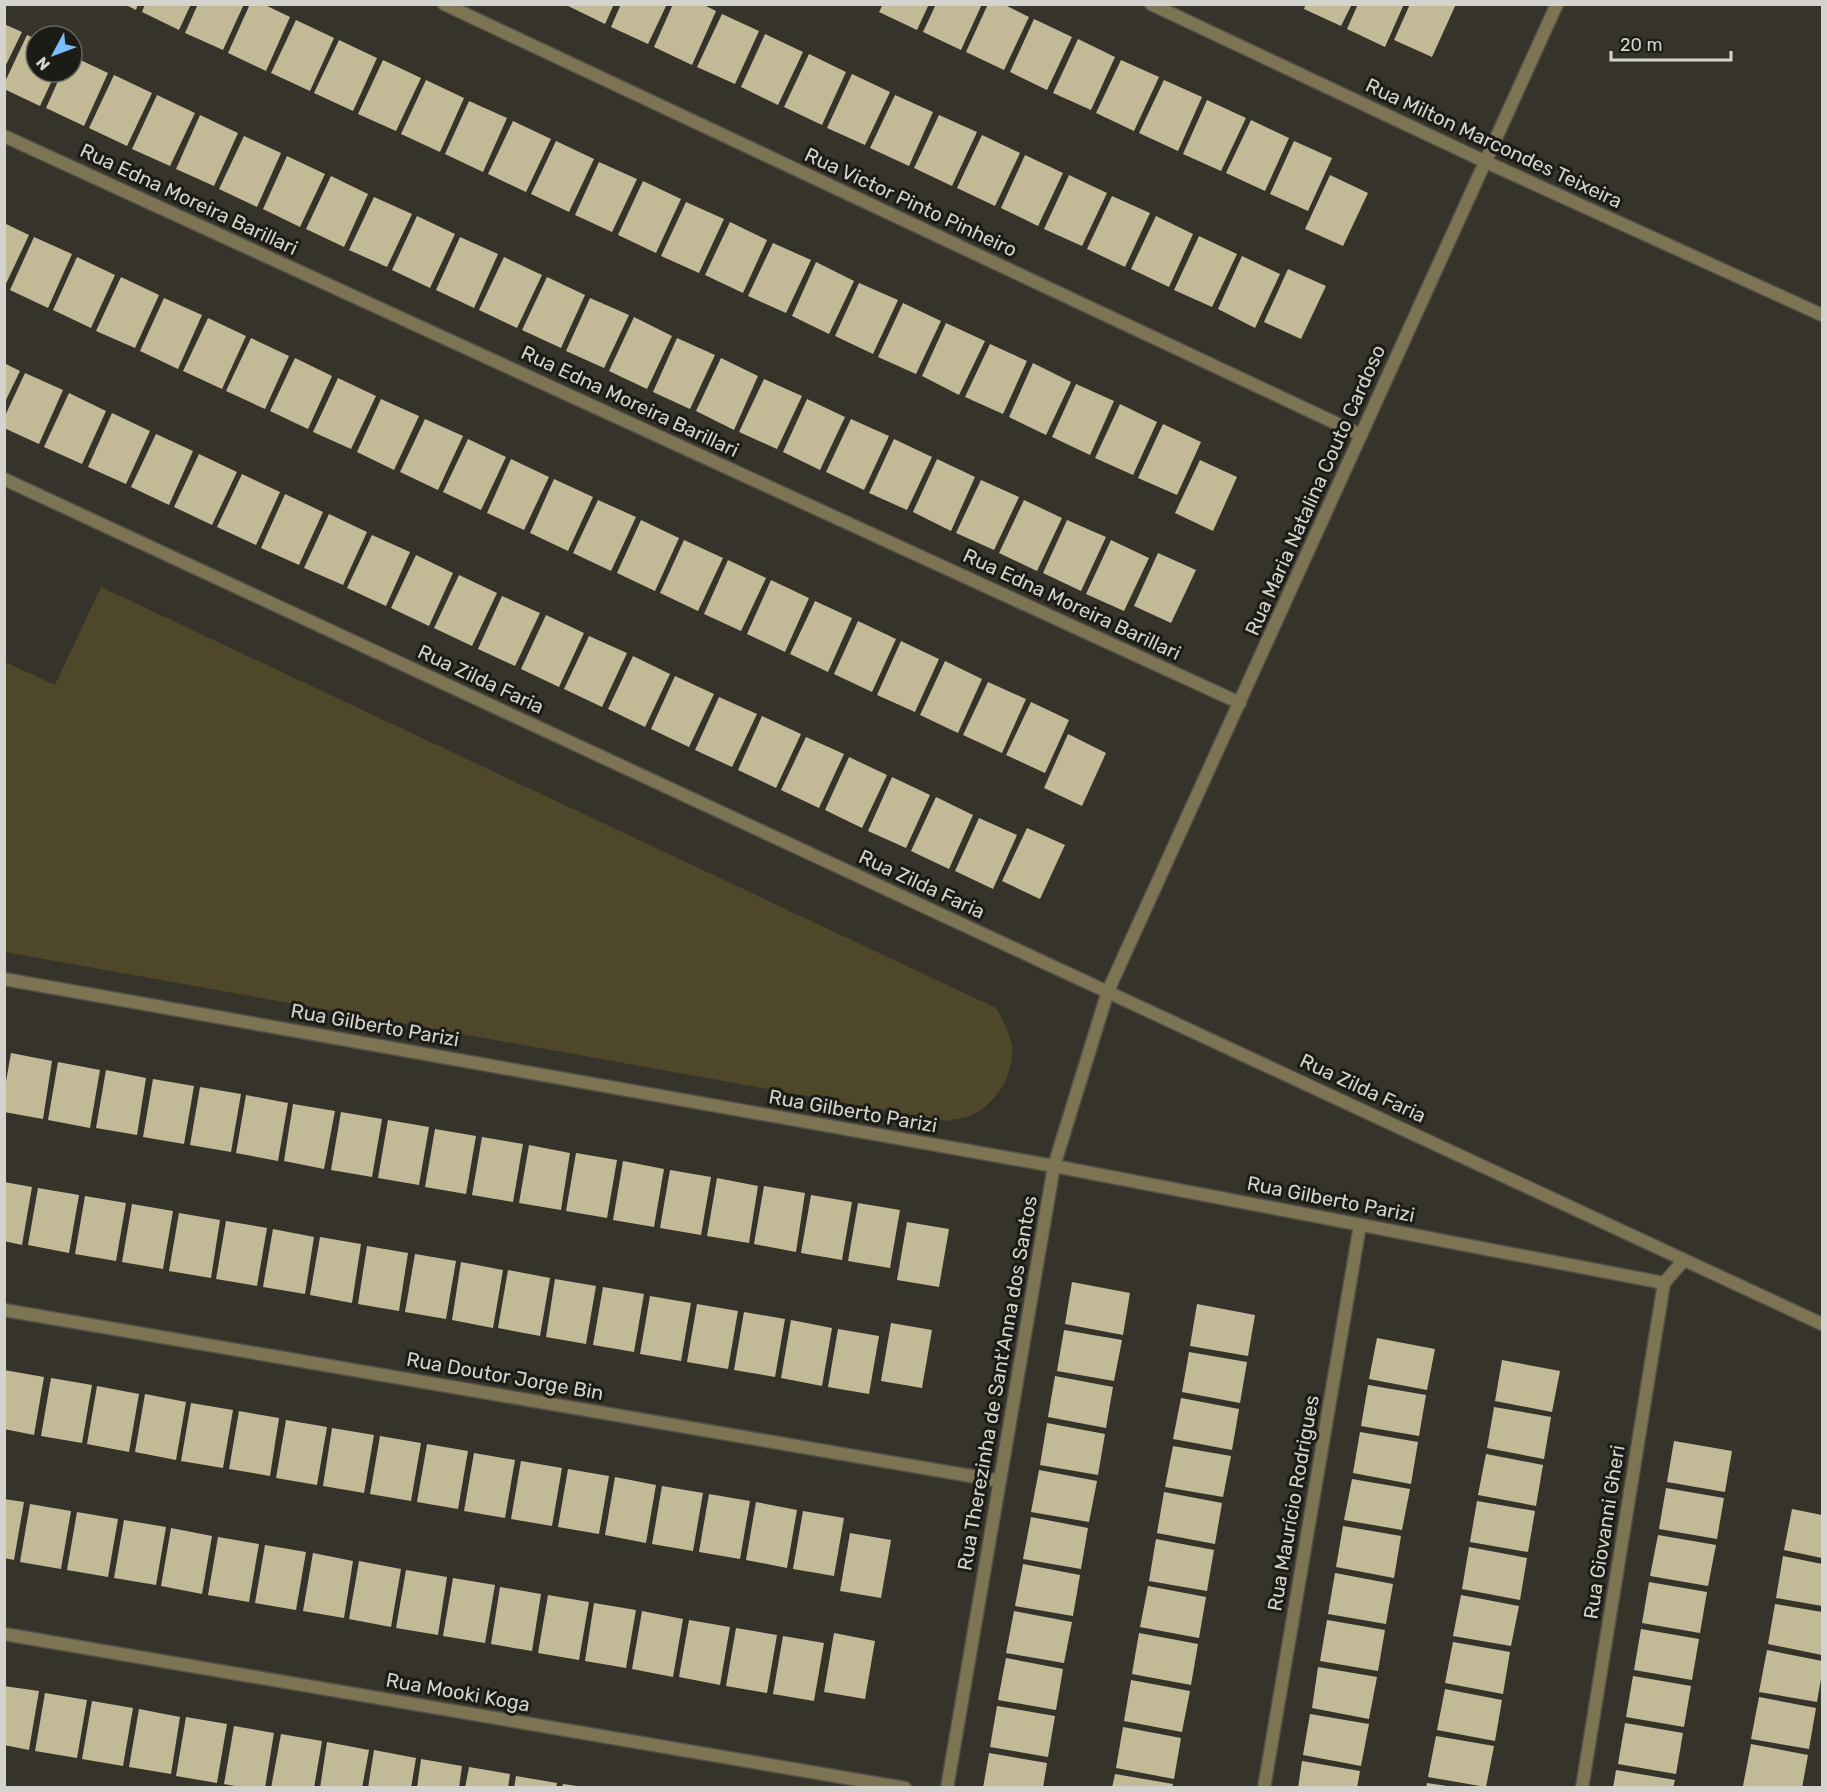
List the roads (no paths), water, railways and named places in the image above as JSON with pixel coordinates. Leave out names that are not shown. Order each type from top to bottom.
[{"type":"street","name":"Rua Victor Pinto Pinheiro","points":[[444,4],[1361,435]]},
{"type":"street","name":"Rua Milton Marcondes Teixeira","points":[[1151,4],[1486,162],[1822,315]]},
{"type":"street","name":"Rua Maria Natalina Couto Cardoso","points":[[1108,992],[1557,4]]},
{"type":"street","name":"Rua Edna Moreira Barillari","points":[[4,135],[1240,702]]},
{"type":"street","name":"Rua Zilda Faria","points":[[4,479],[1822,1324]]},
{"type":"street","name":"Rua Gilberto Parizi","points":[[4,979],[1054,1166],[1664,1283]]},
{"type":"street","name":"Rua Therezinha de Sant'Anna dos Santos","points":[[947,1788],[1054,1166],[1108,992]]},
{"type":"street","name":"Rua Maurício Rodrigues","points":[[1264,1788],[1360,1225]]},
{"type":"street","points":[[1664,1283],[1684,1260]]},
{"type":"street","name":"Rua Giovanni Gheri","points":[[1582,1788],[1664,1283]]},
{"type":"street","name":"Rua Doutor Jorge Bin","points":[[4,1310],[1000,1481]]},
{"type":"street","name":"Rua Mooki Koga","points":[[4,1634],[905,1788]]}]
